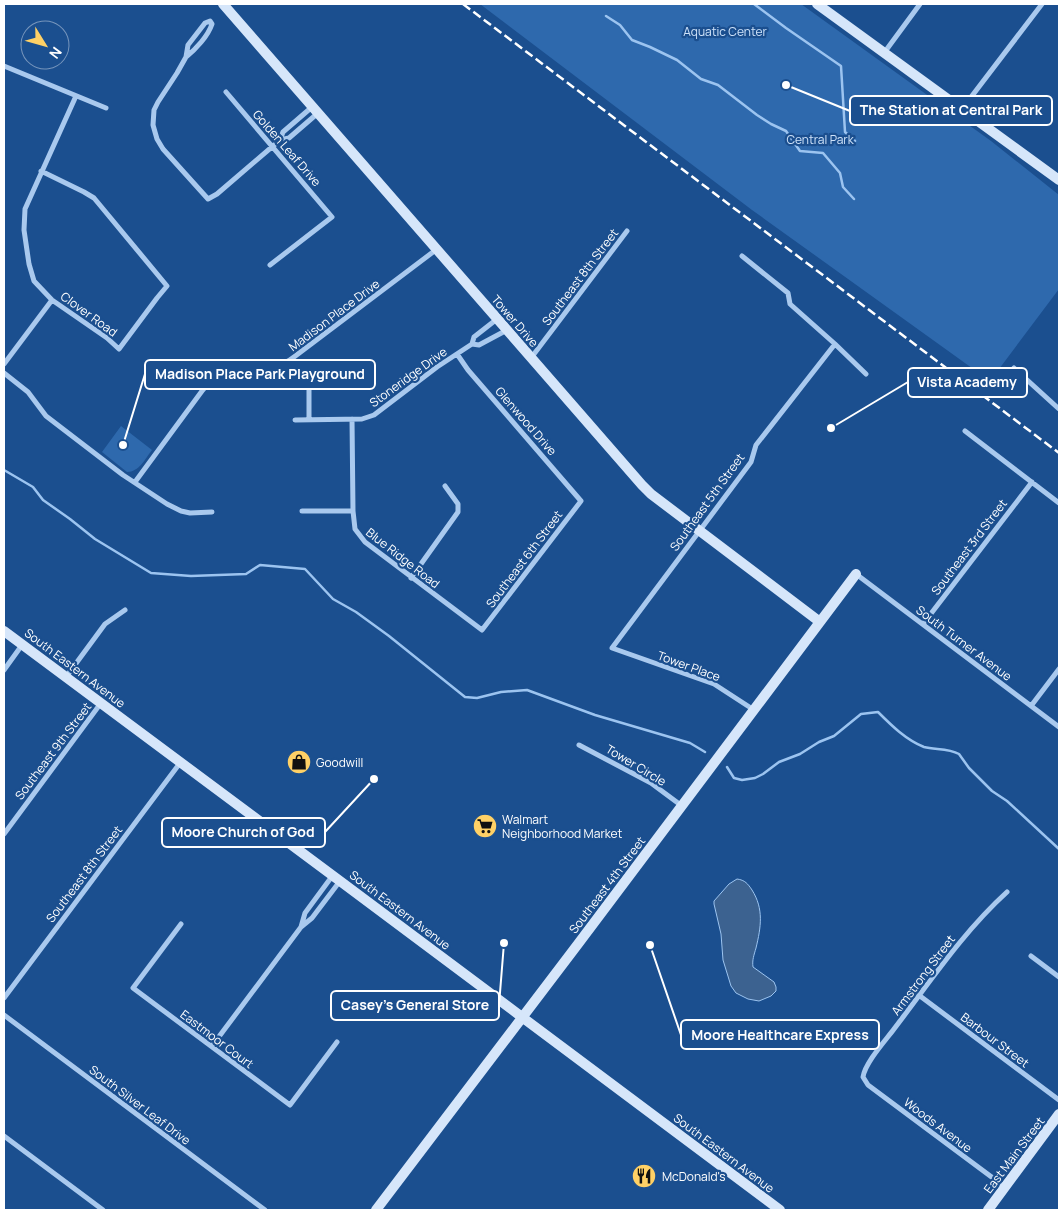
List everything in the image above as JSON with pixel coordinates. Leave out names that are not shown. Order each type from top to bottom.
[{"type":"main road","name":"Tower Drive","points":[[223,4],[642,485],[820,622]]},
{"type":"main road","points":[[817,4],[1059,180]]},
{"type":"main road","name":"Southeast 4th Street","points":[[376,1210],[856,574]]},
{"type":"main road","name":"South Eastern Avenue","points":[[4,631],[780,1210]]},
{"type":"main road","name":"East Main Street","points":[[988,1210],[1059,1114]]},
{"type":"street","points":[[884,52],[920,4]]},
{"type":"street","points":[[962,109],[1042,4]]},
{"type":"street","points":[[186,57],[195,50],[210,29],[212,24],[210,21],[205,22],[188,45],[186,57],[158,102],[153,117],[154,132],[163,149],[208,199],[217,194],[280,140],[283,132],[315,110]]},
{"type":"street","points":[[4,66],[106,108]]},
{"type":"street","name":"Golden Leaf Drive","points":[[226,92],[332,217],[270,264]]},
{"type":"street","name":"Clover Road","points":[[41,171],[94,198],[167,286],[120,349],[52,300],[31,274],[24,230],[25,209],[41,171],[76,96]]},
{"type":"street","name":"Southeast 8th Street","points":[[531,358],[627,231]]},
{"type":"street","name":"Madison Place Drive","points":[[135,482],[202,391],[212,381],[230,371],[279,365],[294,358],[437,249]]},
{"type":"street","points":[[742,256],[788,292],[790,304],[866,374]]},
{"type":"street","points":[[4,364],[52,300]]},
{"type":"street","name":"Stoneridge Drive","points":[[295,420],[352,419],[368,417],[380,412],[472,344],[474,337],[497,319]]},
{"type":"street","name":"Stoneridge Drive","points":[[472,344],[479,345],[507,330]]},
{"type":"street","name":"Southeast 5th Street","points":[[612,648],[751,462],[756,445],[835,344]]},
{"type":"street","name":"Glenwood Drive","points":[[458,354],[468,370],[581,501]]},
{"type":"street","points":[[1014,368],[1059,410]]},
{"type":"street","points":[[4,373],[28,392],[46,416],[167,504],[181,511],[197,514],[212,512]]},
{"type":"street","points":[[309,383],[309,419]]},
{"type":"street","name":"Blue Ridge Road","points":[[352,419],[355,530],[360,538],[482,630]]},
{"type":"street","points":[[965,431],[1059,503]]},
{"type":"street","name":"Southeast 3rd Street","points":[[923,624],[1032,482]]},
{"type":"street","points":[[411,578],[458,512],[458,504],[445,486]]},
{"type":"street","name":"Southeast 6th Street","points":[[482,630],[581,501]]},
{"type":"street","points":[[302,511],[353,511]]},
{"type":"street","name":"South Turner Avenue","points":[[856,574],[1059,727]]},
{"type":"street","points":[[66,677],[105,624],[125,610]]},
{"type":"street","points":[[4,670],[22,645]]},
{"type":"street","name":"Tower Place","points":[[612,648],[714,684],[755,710]]},
{"type":"street","points":[[1031,706],[1059,669]]},
{"type":"street","name":"Southeast 9th Street","points":[[4,834],[101,703]]},
{"type":"street","name":"Tower Circle","points":[[579,744],[651,783],[682,806]]},
{"type":"street","name":"Southeast 8th Street","points":[[4,998],[180,763]]},
{"type":"street","points":[[301,927],[305,913],[337,878]]},
{"type":"street","points":[[212,1046],[301,927],[312,918],[337,878]]},
{"type":"street","name":"Armstrong Street","points":[[863,1077],[866,1068],[876,1053],[973,926],[1007,892]]},
{"type":"street","name":"Eastmoor Court","points":[[181,924],[133,988],[290,1106],[337,1042]]},
{"type":"street","points":[[1031,956],[1059,978]]},
{"type":"street","name":"Barbour Street","points":[[920,996],[1059,1100]]},
{"type":"street","name":"South Silver Leaf Drive","points":[[4,1015],[265,1210]]},
{"type":"street","name":"Woods Avenue","points":[[863,1077],[868,1085],[1005,1187]]},
{"type":"street","points":[[4,1136],[103,1210]]},
{"type":"green space","name":"Central Park","points":[[480,4],[801,4],[991,141],[1059,195],[1059,289],[990,381],[752,210]]},
{"type":"green space","points":[[121,426],[152,450],[135,470],[127,472],[102,452]]},
{"type":"shaded area","points":[[737,879],[744,881],[751,888],[760,911],[760,925],[753,967],[774,982],[776,987],[776,991],[771,996],[759,1001],[748,999],[736,993],[731,986],[723,960],[721,934],[714,901],[729,884]]},
{"type":"waterway","points":[[754,4],[841,66],[845,132],[855,141]]},
{"type":"waterway","points":[[606,16],[620,25],[632,40],[677,60],[701,79],[718,85],[757,115],[786,131],[800,151],[823,153],[840,173],[843,187],[854,199]]},
{"type":"waterway","points":[[4,470],[33,487],[43,500],[95,539],[151,573],[191,576],[246,574],[260,565],[305,569],[333,599],[356,612],[389,636],[465,697],[477,698],[501,692],[527,690],[595,715],[690,743],[705,752]]},
{"type":"waterway","points":[[727,767],[734,778],[742,780],[755,778],[779,762],[800,754],[819,742],[834,736],[861,714],[878,712],[899,732],[917,744],[959,754],[969,768],[992,791],[1007,801],[1059,849]]},
{"type":"railway","points":[[463,4],[1059,453]]},
{"type":"place","name":"The Station at Central Park","points":[[786,85]]},
{"type":"place","name":"Vista Academy","points":[[831,428]]},
{"type":"place","name":"Madison Place Park Playground","points":[[123,445]]},
{"type":"place","name":"Goodwill","points":[[299,762]]},
{"type":"place","name":"Moore Church of God","points":[[374,779]]},
{"type":"place","name":"Walmart Neighborhood Market","points":[[485,826]]},
{"type":"place","name":"Casey's General Store","points":[[504,943]]},
{"type":"place","name":"Moore Healthcare Express","points":[[650,945]]},
{"type":"place","name":"McDonald's","points":[[644,1176]]},
{"type":"park label","name":"Aquatic Center","points":[[725,31]]}]
